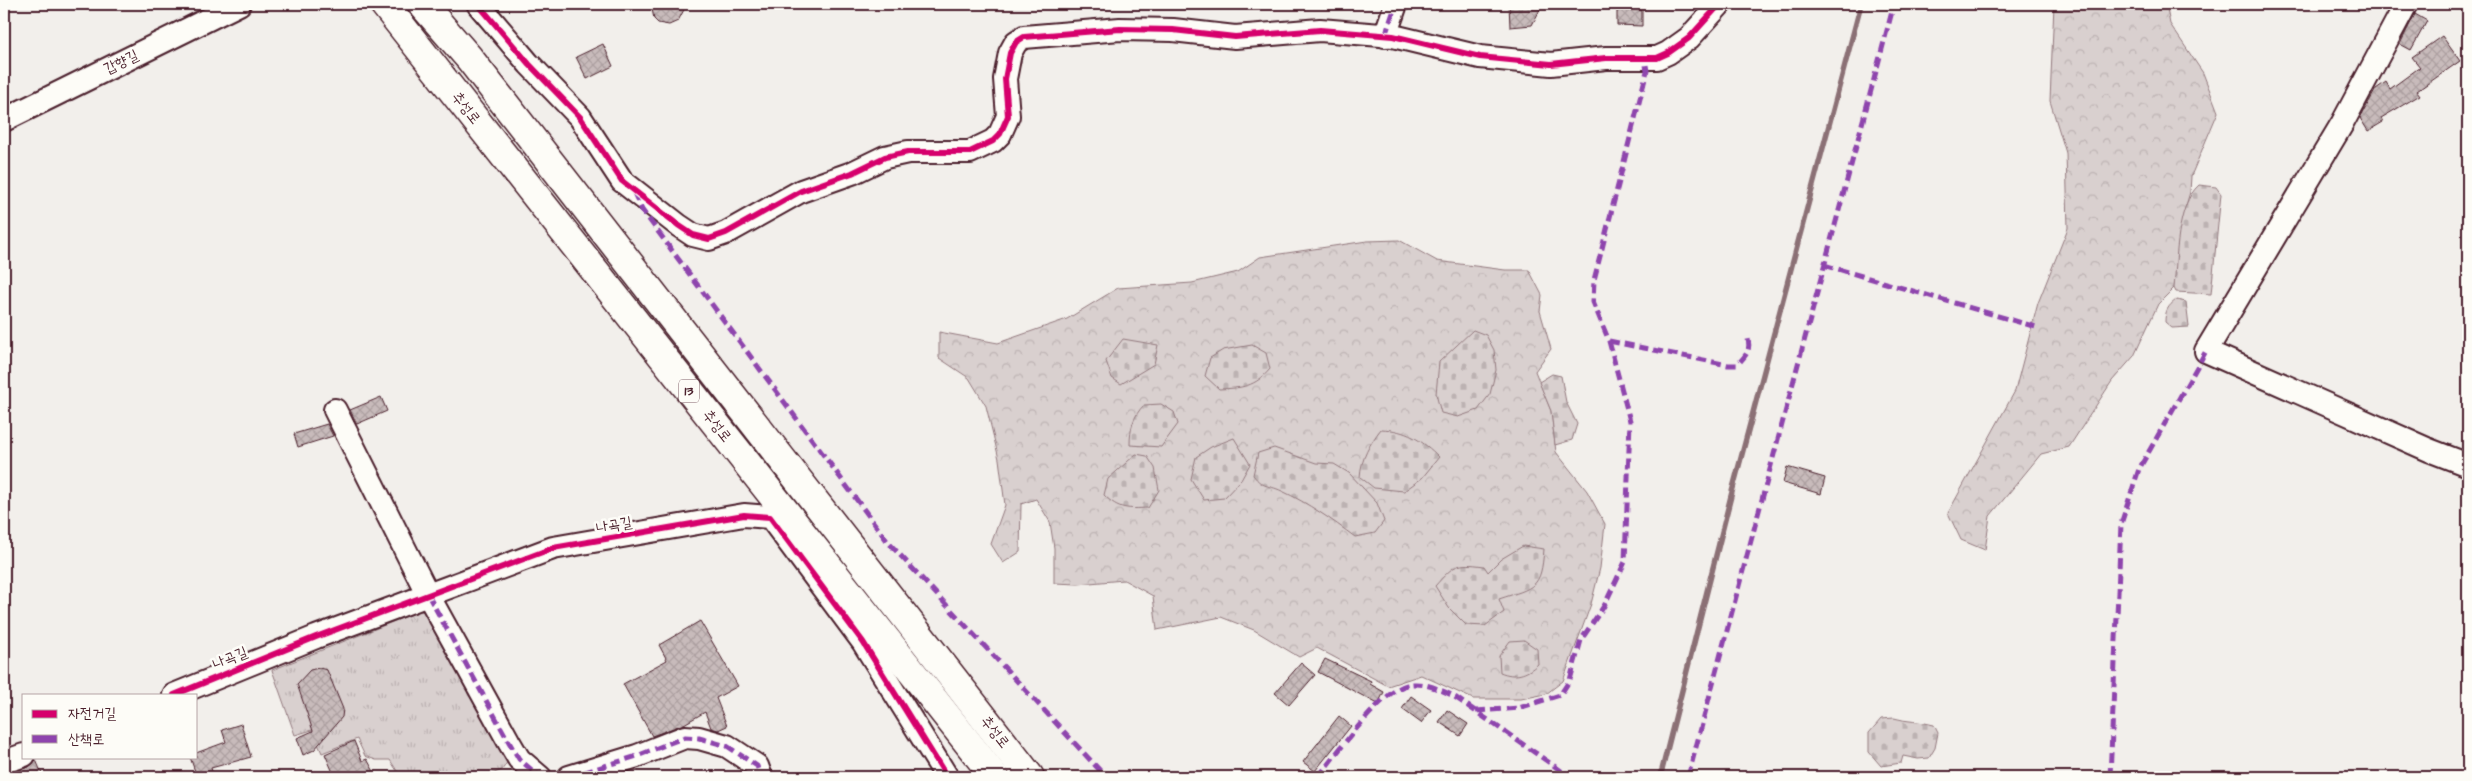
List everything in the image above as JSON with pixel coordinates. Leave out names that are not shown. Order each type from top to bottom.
[{"type":"main road","name":"추성로","points":[[384,4],[996,777]]},
{"type":"main road","name":"추성로","points":[[426,7],[469,58],[1030,777]]},
{"type":"street","name":"갑향길","points":[[4,120],[239,4]]},
{"type":"street","points":[[478,4],[529,64],[580,117],[622,180],[678,225],[693,235],[709,239],[726,233],[801,191],[852,173],[885,157],[908,152],[970,152],[993,141],[1000,134],[1008,116],[1005,79],[1010,52],[1016,42],[1024,37],[1120,29],[1173,30],[1235,37],[1320,30],[1411,40],[1480,57],[1524,63],[1550,64],[1606,58],[1645,60],[1657,58],[1679,46],[1720,4]]},
{"type":"street","points":[[1385,36],[1396,4]]},
{"type":"street","points":[[2406,4],[2342,124],[2206,352],[2429,450],[2468,465]]},
{"type":"street","points":[[335,410],[428,595],[509,742],[519,759],[540,777]]},
{"type":"street","name":"나곡길","points":[[176,694],[316,637],[553,548],[744,515],[770,516],[863,642],[947,777]]},
{"type":"street","points":[[569,777],[637,756],[685,737],[699,738],[727,746],[757,766],[761,777]]},
{"type":"street","points":[[4,762],[22,756]]},
{"type":"green space","points":[[2054,4],[2166,4],[2170,24],[2203,73],[2218,112],[2191,176],[2190,192],[2182,219],[2174,288],[2158,304],[2134,356],[2112,381],[2069,447],[2041,454],[1990,516],[1985,550],[1961,540],[1948,513],[2015,391],[2038,303],[2068,228],[2066,153],[2050,101]]},
{"type":"green space","points":[[2199,185],[2216,187],[2221,194],[2211,294],[2176,292],[2174,288],[2177,248],[2182,219],[2191,194]]},
{"type":"green space","points":[[1399,240],[1437,261],[1505,270],[1529,270],[1542,295],[1540,311],[1551,349],[1535,371],[1551,411],[1556,452],[1587,491],[1605,524],[1600,568],[1591,604],[1563,681],[1546,694],[1521,699],[1473,699],[1421,675],[1388,686],[1317,648],[1299,657],[1254,630],[1221,617],[1157,630],[1153,596],[1124,580],[1078,584],[1054,583],[1054,548],[1050,522],[1036,499],[1021,504],[1020,552],[1003,563],[991,544],[1005,505],[999,459],[986,406],[969,378],[939,358],[939,332],[998,343],[1067,319],[1118,288],[1192,283],[1238,272],[1260,257],[1367,241]]},
{"type":"green space","points":[[2176,300],[2186,302],[2189,327],[2172,328],[2165,322],[2168,309]]},
{"type":"green space","points":[[1473,330],[1486,335],[1494,350],[1496,370],[1490,394],[1478,410],[1458,417],[1441,413],[1436,394],[1439,362]]},
{"type":"green space","points":[[1123,339],[1158,345],[1154,364],[1121,384],[1112,378],[1106,361]]},
{"type":"green space","points":[[1252,345],[1266,353],[1270,369],[1259,380],[1241,387],[1219,389],[1205,376],[1210,358],[1223,350]]},
{"type":"green space","points":[[1552,374],[1561,376],[1566,402],[1577,424],[1572,440],[1555,445],[1551,411],[1539,382]]},
{"type":"green space","points":[[1161,404],[1174,412],[1178,424],[1161,447],[1130,445],[1133,423],[1140,409],[1144,405]]},
{"type":"green space","points":[[1381,429],[1398,431],[1413,437],[1439,457],[1422,478],[1404,491],[1374,488],[1360,477],[1367,451]]},
{"type":"green space","points":[[1234,438],[1250,464],[1241,480],[1224,498],[1204,500],[1191,479],[1196,457],[1211,447]]},
{"type":"green space","points":[[1274,448],[1316,463],[1334,464],[1349,473],[1377,503],[1384,521],[1375,533],[1355,537],[1301,501],[1282,491],[1266,486],[1253,475],[1258,453]]},
{"type":"green space","points":[[1136,454],[1147,456],[1155,468],[1159,490],[1148,508],[1124,508],[1114,504],[1104,495],[1108,479]]},
{"type":"green space","points":[[1523,546],[1544,549],[1541,572],[1538,579],[1534,584],[1521,592],[1499,599],[1504,612],[1485,626],[1466,625],[1449,608],[1435,586],[1451,569],[1461,565],[1484,566],[1488,572],[1501,559]]},
{"type":"green space","points":[[420,611],[429,612],[510,758],[502,770],[484,777],[401,777],[390,760],[376,760],[365,756],[357,739],[322,753],[312,730],[295,735],[272,670]]},
{"type":"green space","points":[[1524,640],[1537,649],[1538,664],[1525,673],[1511,675],[1500,672],[1499,656],[1510,641]]},
{"type":"green space","points":[[1894,718],[1934,725],[1938,733],[1935,748],[1929,758],[1918,759],[1903,756],[1901,763],[1881,766],[1869,752],[1869,733],[1881,719]]},
{"type":"building","points":[[651,4],[687,4],[678,21],[669,25],[658,23],[654,19]]},
{"type":"building","points":[[1509,4],[1543,4],[1532,25],[1510,27]]},
{"type":"building","points":[[1617,9],[1642,10],[1642,26],[1617,25]]},
{"type":"building","points":[[2415,14],[2427,21],[2411,50],[2400,44]]},
{"type":"building","points":[[2442,36],[2460,61],[2417,91],[2420,95],[2381,118],[2383,122],[2368,131],[2360,118],[2376,89],[2386,82],[2390,89],[2420,67],[2412,57]]},
{"type":"building","points":[[603,44],[613,66],[587,79],[576,57]]},
{"type":"building","points":[[381,397],[387,411],[357,424],[350,410]]},
{"type":"building","points":[[327,424],[333,436],[298,447],[294,434]]},
{"type":"building","points":[[1787,467],[1825,478],[1821,494],[1783,483]]},
{"type":"building","points":[[700,621],[738,686],[716,698],[727,726],[718,730],[711,728],[705,712],[684,724],[652,736],[623,684],[667,660],[659,645]]},
{"type":"building","points":[[1325,659],[1371,681],[1370,684],[1384,692],[1378,704],[1318,672]]},
{"type":"building","points":[[1301,663],[1315,675],[1289,705],[1275,693]]},
{"type":"building","points":[[319,668],[327,670],[343,709],[342,717],[314,750],[303,755],[297,738],[313,731],[297,684],[310,670]]},
{"type":"building","points":[[1411,696],[1431,710],[1421,723],[1402,709]]},
{"type":"building","points":[[1447,710],[1468,724],[1460,736],[1439,722]]},
{"type":"building","points":[[1339,716],[1351,726],[1315,771],[1303,762]]},
{"type":"building","points":[[241,724],[251,757],[211,768],[214,777],[197,777],[190,758],[198,758],[198,752],[226,742],[222,730]]},
{"type":"building","points":[[354,741],[362,761],[367,759],[377,777],[335,777],[325,754]]},
{"type":"building","points":[[36,760],[42,774],[32,777],[4,777],[4,775],[29,767]]},
{"type":"waterway","points":[[1658,777],[1662,770],[1732,492],[1861,4]]},
{"type":"marked path","points":[[1385,36],[1396,4]]},
{"type":"marked path","points":[[1688,777],[1894,4]]},
{"type":"marked path","points":[[1476,711],[1519,708],[1560,695],[1570,680],[1581,640],[1604,606],[1625,562],[1630,421],[1609,341],[1593,302],[1594,280],[1647,71],[1645,59]]},
{"type":"marked path","points":[[634,193],[642,210],[888,542],[1106,777]]},
{"type":"marked path","points":[[1824,265],[2036,327]]},
{"type":"marked path","points":[[1609,341],[1728,365],[1737,365],[1748,351],[1748,339]]},
{"type":"marked path","points":[[2110,777],[2121,524],[2139,469],[2206,351]]},
{"type":"marked path","points":[[428,595],[519,759],[540,777]]},
{"type":"marked path","points":[[1318,777],[1372,711],[1396,690],[1413,684],[1430,686],[1452,695],[1570,777]]},
{"type":"marked path","points":[[569,777],[637,756],[685,737],[699,738],[727,746],[757,766],[761,777]]},
{"type":"cycle path","points":[[478,4],[529,64],[580,117],[622,181],[678,225],[693,235],[709,239],[726,233],[801,191],[852,173],[885,157],[908,152],[970,152],[993,141],[1000,134],[1008,116],[1005,79],[1010,53],[1016,42],[1024,37],[1120,29],[1173,30],[1235,37],[1320,30],[1393,36],[1480,57],[1551,64],[1606,58],[1657,58],[1668,53],[1689,38],[1720,4]]},
{"type":"cycle path","points":[[176,694],[316,637],[553,548],[744,515],[770,517],[863,642],[947,777]]}]
